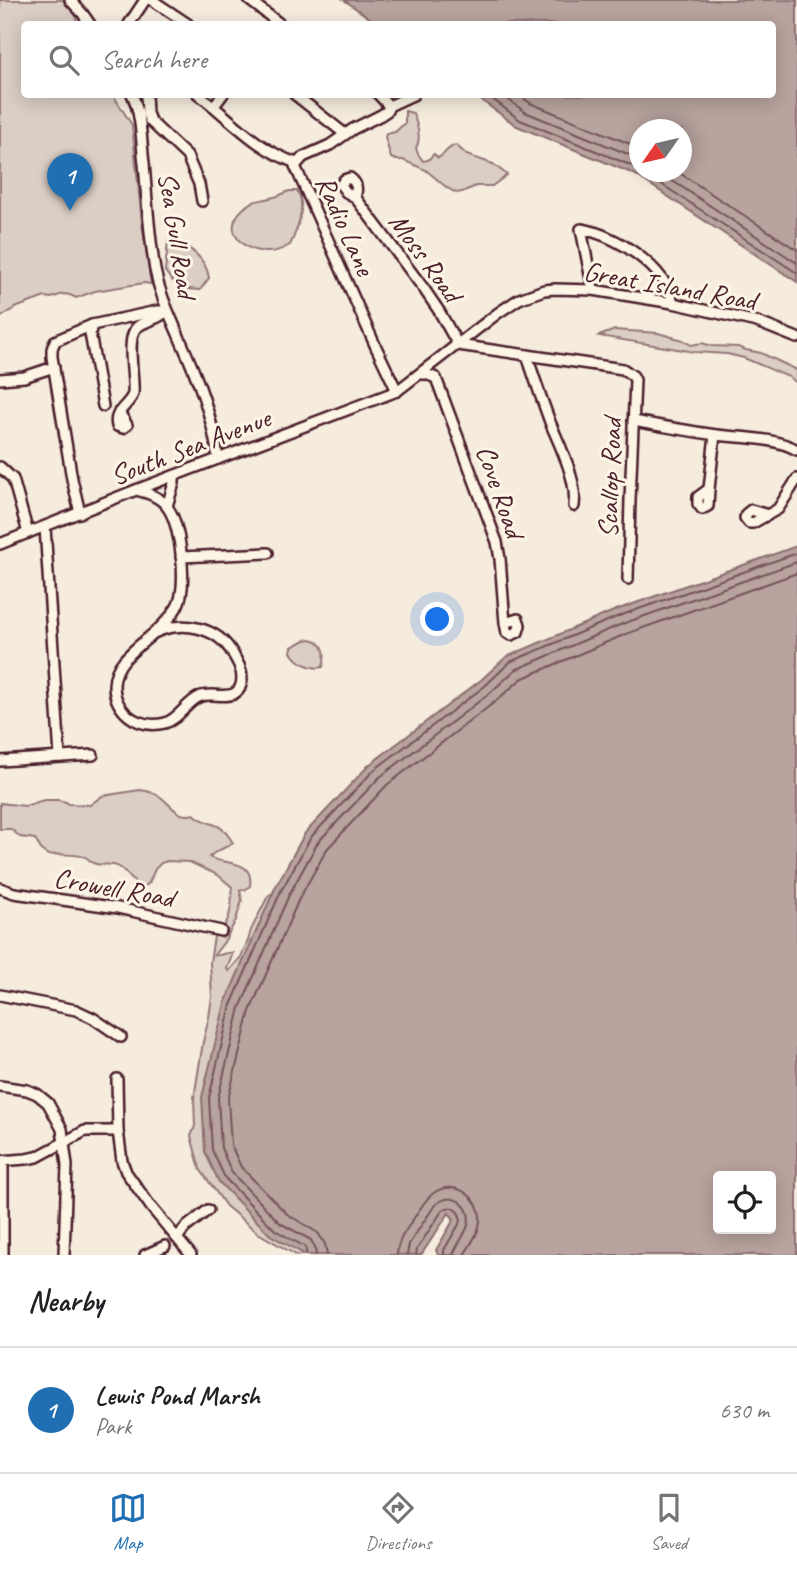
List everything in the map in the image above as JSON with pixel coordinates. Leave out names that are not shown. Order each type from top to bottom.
[{"type":"street","points":[[70,0],[88,21]]},
{"type":"street","points":[[131,21],[145,0]]},
{"type":"street","points":[[152,0],[184,21]]},
{"type":"street","points":[[249,0],[276,21]]},
{"type":"street","name":"Sea Gull Road","points":[[133,98],[141,134],[155,268],[166,311],[205,401],[218,459]]},
{"type":"street","points":[[146,98],[150,121],[187,156],[199,184],[202,201]]},
{"type":"street","points":[[203,98],[268,150],[297,163]]},
{"type":"street","points":[[214,106],[220,98]]},
{"type":"street","points":[[299,98],[345,134]]},
{"type":"street","points":[[382,98],[389,106]]},
{"type":"street","name":"Radio Lane","points":[[397,391],[295,166],[303,157],[330,145],[406,98]]},
{"type":"street","name":"Moss Road","points":[[355,197],[420,282],[458,345]]},
{"type":"street","points":[[593,290],[581,229],[596,231],[636,252],[669,288],[673,303]]},
{"type":"street","name":"Great Island Road","points":[[397,391],[498,313],[526,296],[555,289],[593,290],[673,303],[757,322],[797,338]]},
{"type":"street","points":[[80,513],[72,479],[52,345],[55,341],[92,325],[166,311]]},
{"type":"street","points":[[119,411],[133,394],[131,341],[134,330],[162,316],[166,311]]},
{"type":"street","points":[[92,325],[90,333],[103,406]]},
{"type":"street","points":[[458,345],[527,355],[569,470],[574,506]]},
{"type":"street","name":"Scallop Road","points":[[527,355],[623,369],[634,378],[628,579]]},
{"type":"street","name":"Cove Road","points":[[437,362],[436,378],[497,542],[505,623]]},
{"type":"street","points":[[0,379],[24,377],[54,367]]},
{"type":"street","points":[[421,374],[436,378]]},
{"type":"street","name":"South Sea Avenue","points":[[0,544],[397,391]]},
{"type":"street","points":[[634,421],[779,444],[797,450]]},
{"type":"street","points":[[709,489],[715,435]]},
{"type":"street","points":[[0,467],[13,480],[28,533]]},
{"type":"street","points":[[167,506],[174,476]]},
{"type":"street","points":[[768,515],[781,505],[797,479]]},
{"type":"street","points":[[136,490],[151,495],[167,506],[175,524],[181,557],[182,593],[178,605],[167,620],[122,663],[118,669],[115,695],[121,708],[136,721],[150,724],[170,722],[197,697],[233,695],[241,685],[241,667],[222,640],[204,630],[183,626],[165,628],[154,633]]},
{"type":"street","points":[[45,527],[60,757]]},
{"type":"street","points":[[181,557],[268,552]]},
{"type":"street","points":[[178,605],[183,626]]},
{"type":"street","points":[[0,761],[93,755]]},
{"type":"street","name":"Crowell Road","points":[[0,888],[13,893],[118,908],[221,931]]},
{"type":"street","points":[[0,995],[76,1010],[121,1037]]},
{"type":"street","points":[[117,1079],[118,1131],[126,1171],[151,1207],[191,1255]]},
{"type":"street","points":[[0,1086],[37,1094],[44,1099],[62,1129],[67,1165],[64,1255]]},
{"type":"street","points":[[2,1255],[2,1161],[37,1157],[85,1131],[118,1131]]},
{"type":"street","points":[[177,1238],[208,1210]]},
{"type":"street","points":[[145,1255],[165,1246]]},
{"type":"shaded area","points":[[0,0],[73,0],[76,21],[21,21],[21,98],[115,98],[132,125],[151,284],[95,291],[76,298],[63,294],[45,297],[15,308],[0,318]]},
{"type":"shaded area","points":[[405,111],[413,113],[419,135],[416,148],[423,161],[434,154],[438,158],[456,145],[467,155],[493,164],[507,175],[492,186],[476,186],[456,193],[426,170],[391,158],[385,137],[405,123]]},
{"type":"shaded area","points":[[297,191],[301,203],[298,225],[290,245],[280,250],[260,251],[251,249],[238,239],[234,224],[244,208],[251,203]]},
{"type":"shaded area","points":[[173,240],[201,259],[209,278],[200,290],[181,287],[165,271],[168,241]]},
{"type":"shaded area","points":[[615,330],[658,333],[691,345],[702,343],[738,347],[761,353],[797,370],[797,383],[744,358],[599,336]]},
{"type":"shaded area","points":[[311,639],[320,643],[324,650],[323,667],[305,664],[291,652],[292,647]]},
{"type":"shaded area","points":[[140,790],[158,796],[184,815],[194,814],[219,826],[233,843],[209,857],[237,864],[248,871],[250,886],[240,890],[242,900],[236,920],[214,955],[233,953],[227,969],[229,971],[241,957],[268,896],[281,888],[317,1255],[296,1255],[258,1233],[226,1206],[200,1169],[191,1136],[195,1126],[194,1098],[212,997],[210,962],[214,936],[227,921],[232,887],[218,875],[189,862],[167,861],[155,869],[149,883],[142,888],[119,867],[94,864],[79,856],[48,855],[42,851],[35,839],[20,837],[11,829],[0,829],[0,803],[25,806],[44,800],[58,800],[69,804],[90,805],[102,796]]},
{"type":"water","points":[[344,0],[797,0],[797,282],[646,182],[692,182],[692,119],[629,119],[629,172],[517,126],[478,98],[776,98],[776,21],[374,21]]},
{"type":"water","points":[[797,546],[797,1255],[438,1255],[436,1250],[454,1219],[449,1213],[421,1255],[306,1255],[270,1235],[219,1182],[205,1152],[202,1097],[225,1003],[275,888],[305,833],[369,765],[481,680],[506,657],[616,610]]},
{"type":"place","name":"Lewis Pond Marsh","points":[[70,211]]}]
